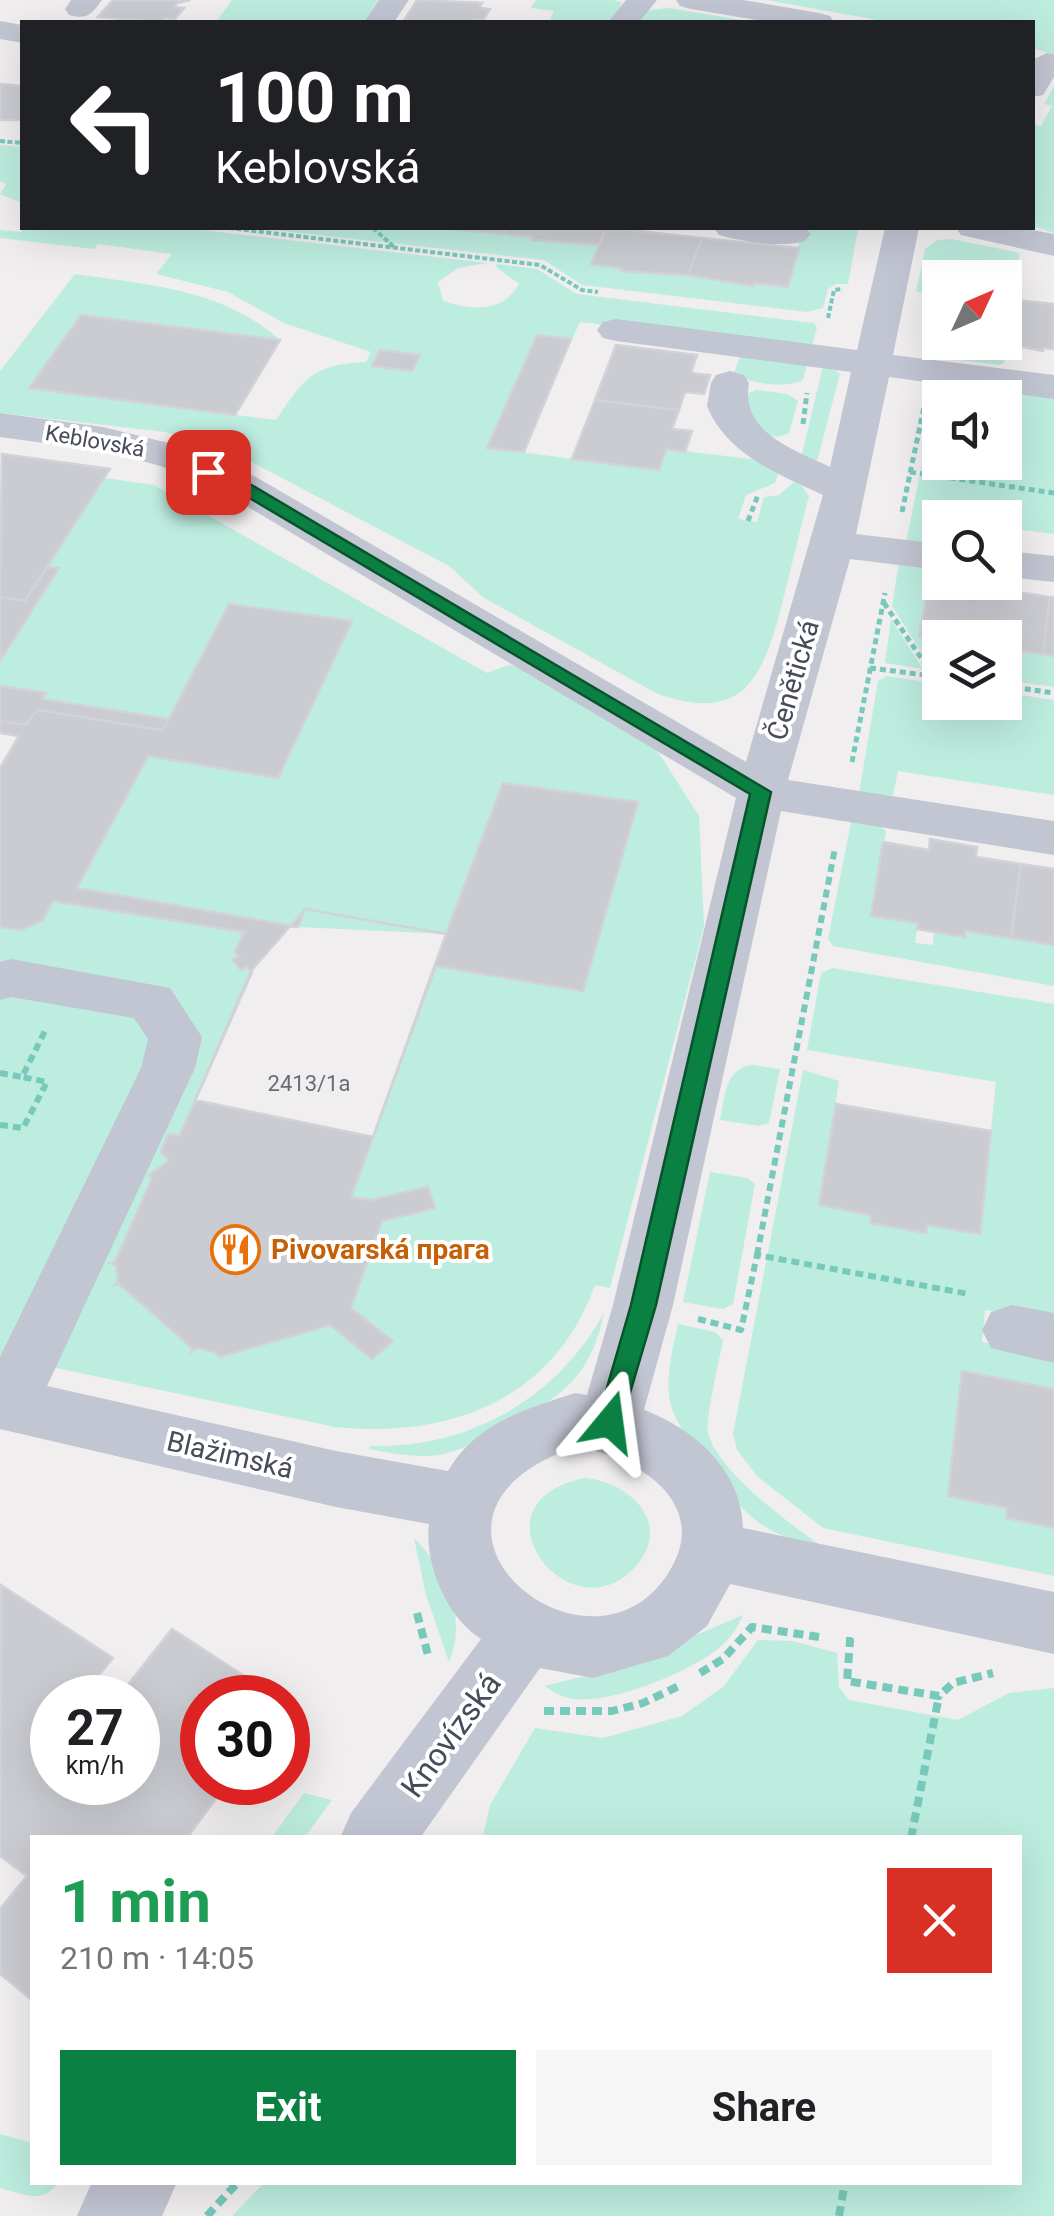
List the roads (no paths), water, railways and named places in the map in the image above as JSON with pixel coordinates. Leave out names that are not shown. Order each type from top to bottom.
[{"type":"street","points":[[624,20],[642,0]]},
{"type":"street","points":[[691,0],[807,20]]},
{"type":"street","points":[[752,230],[793,234]]},
{"type":"street","name":"Čenětická","points":[[610,1422],[644,1305],[761,792],[846,491],[902,230]]},
{"type":"street","points":[[983,230],[1054,245]]},
{"type":"street","points":[[613,312],[822,355],[1054,387]]},
{"type":"street","points":[[730,383],[726,404],[734,425],[751,440],[846,491]]},
{"type":"street","name":"Keblovská","points":[[0,425],[103,439],[175,457],[242,486],[761,792]]},
{"type":"street","points":[[833,544],[922,554]]},
{"type":"street","points":[[1022,566],[1054,569]]},
{"type":"street","points":[[761,792],[1054,838]]},
{"type":"street","points":[[0,981],[10,978],[152,1002],[176,1037],[168,1068],[4,1403]]},
{"type":"street","name":"Blažimská","points":[[4,1403],[317,1474],[462,1502]]},
{"type":"street","points":[[575,1420],[610,1422],[645,1435],[675,1455],[698,1484],[710,1516],[711,1551],[690,1601],[644,1636],[586,1648],[526,1633],[496,1613],[475,1586],[462,1556],[458,1524],[462,1502],[484,1464],[509,1442],[540,1426],[575,1420]]},
{"type":"street","points":[[711,1551],[1054,1623]]},
{"type":"street","name":"Knovízská","points":[[378,1835],[526,1633]]},
{"type":"street","points":[[117,2216],[135,2185]]},
{"type":"place","name":"Pivovarská прага","points":[[236,1249]]}]
